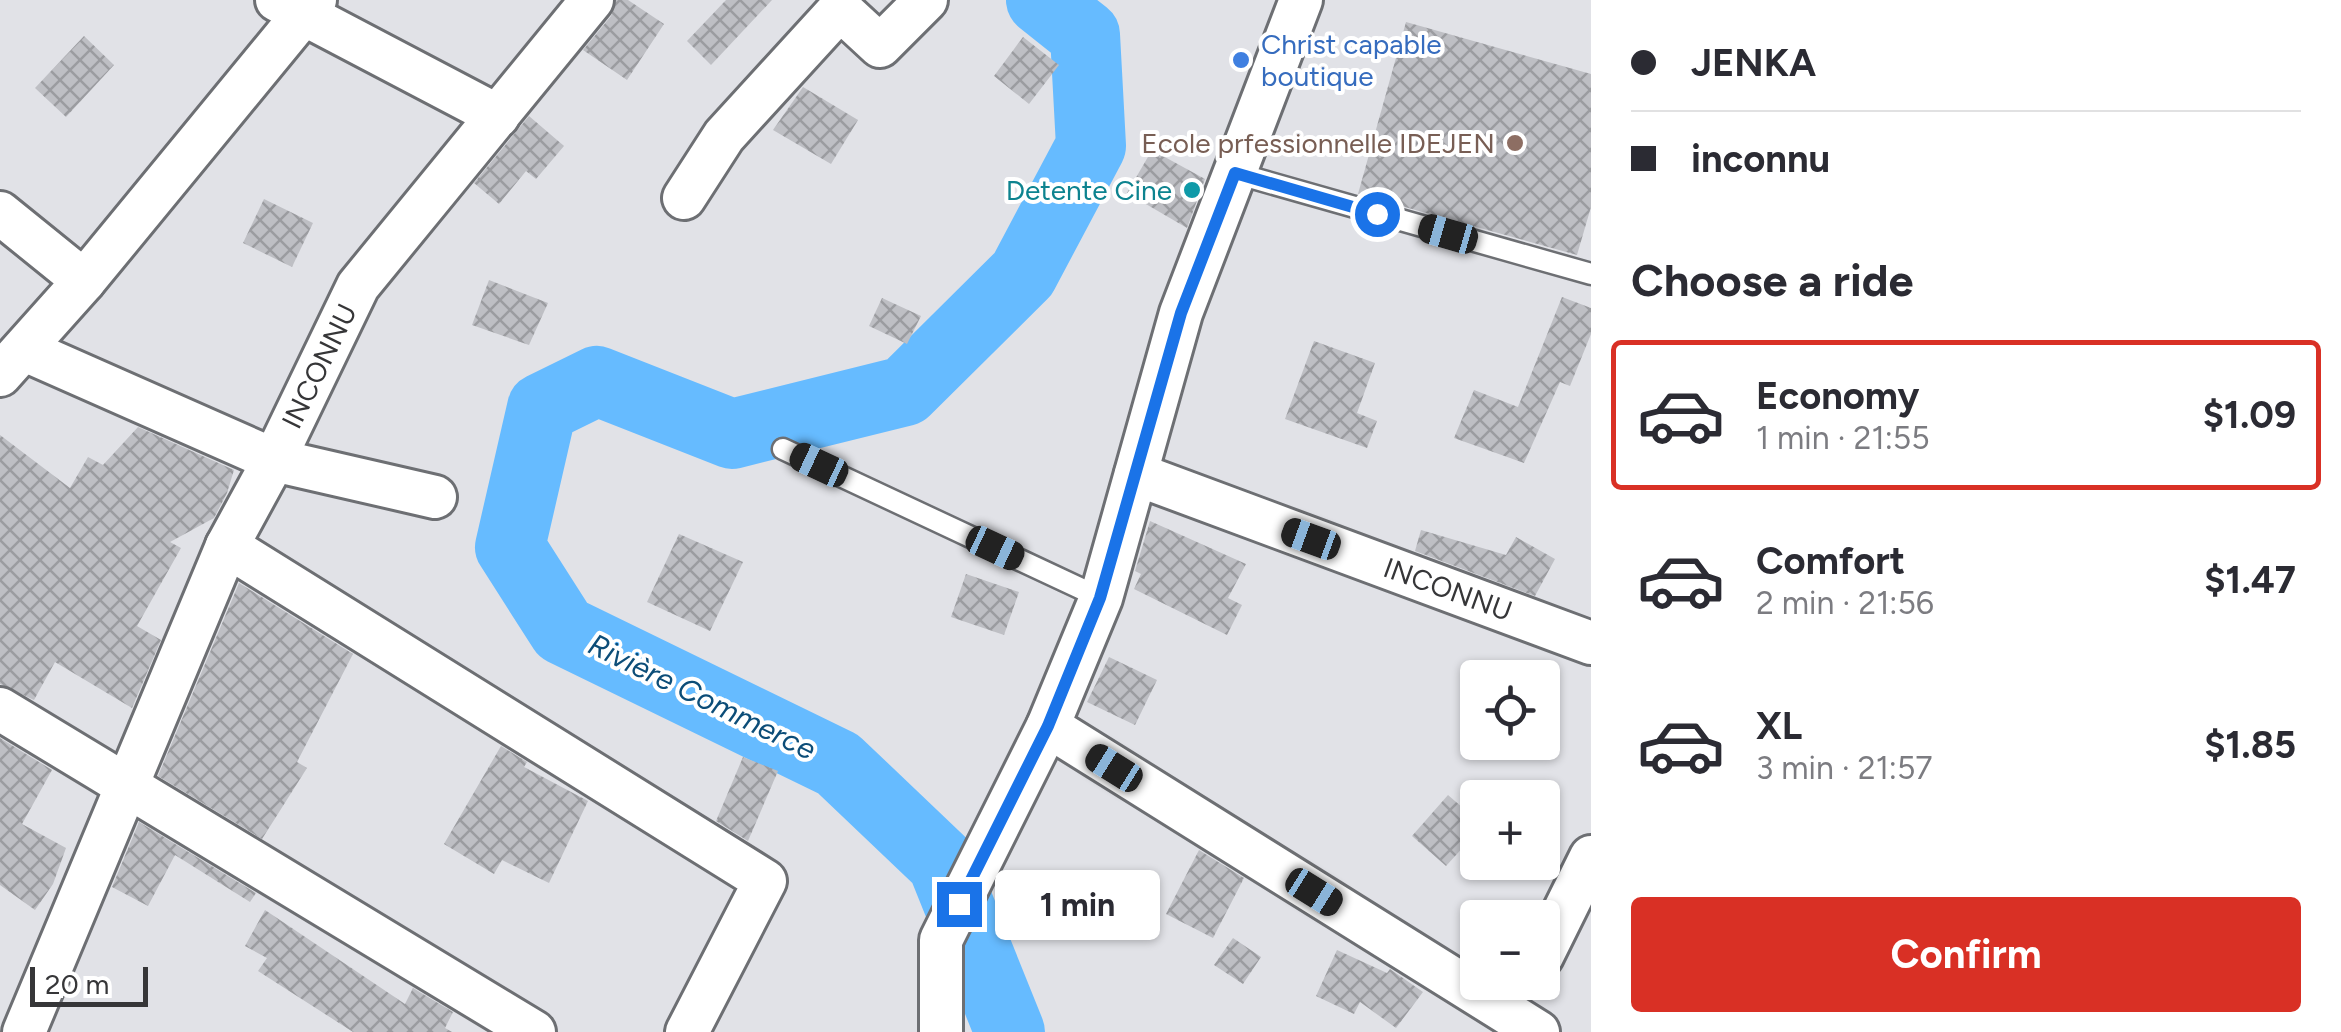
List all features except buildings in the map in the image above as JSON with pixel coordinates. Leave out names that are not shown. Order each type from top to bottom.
[{"type":"street","name":"INCONNU","points":[[24,1032],[228,546],[358,286],[592,0]]},
{"type":"street","points":[[684,198],[724,136],[833,4],[880,46],[926,0]]},
{"type":"street","points":[[941,1032],[941,940],[1048,726],[1100,598],[1181,313],[1301,0]]},
{"type":"street","points":[[434,498],[274,460],[13,363],[84,280],[298,5],[498,116]]},
{"type":"street","points":[[0,212],[84,280]]},
{"type":"street","name":"INCONNU","points":[[1136,474],[1591,642]]},
{"type":"street","points":[[228,546],[765,881],[687,1032]]},
{"type":"street","points":[[0,709],[128,784],[480,1017],[534,1032]]},
{"type":"street","points":[[1048,726],[1527,1010]]},
{"type":"street","points":[[1560,920],[1591,857]]},
{"type":"lane","points":[[1235,173],[1591,274]]},
{"type":"lane","points":[[784,448],[1100,598]]},
{"type":"waterway","name":"Rivière Commerce","points":[[1010,1032],[942,863],[838,764],[563,630],[510,547],[542,408],[597,381],[732,434],[905,391],[1023,274],[1091,146],[1085,35],[1041,0]]},
{"type":"place","name":"Christ capable boutique","points":[[1241,60]]},
{"type":"place","name":"Ecole prfessionnelle IDEJEN","points":[[1515,143]]},
{"type":"place","name":"Detente Cine","points":[[1192,190]]},
{"type":"route","points":[[959,904],[1048,726],[1100,598],[1181,313],[1235,173],[1377,214]]}]
